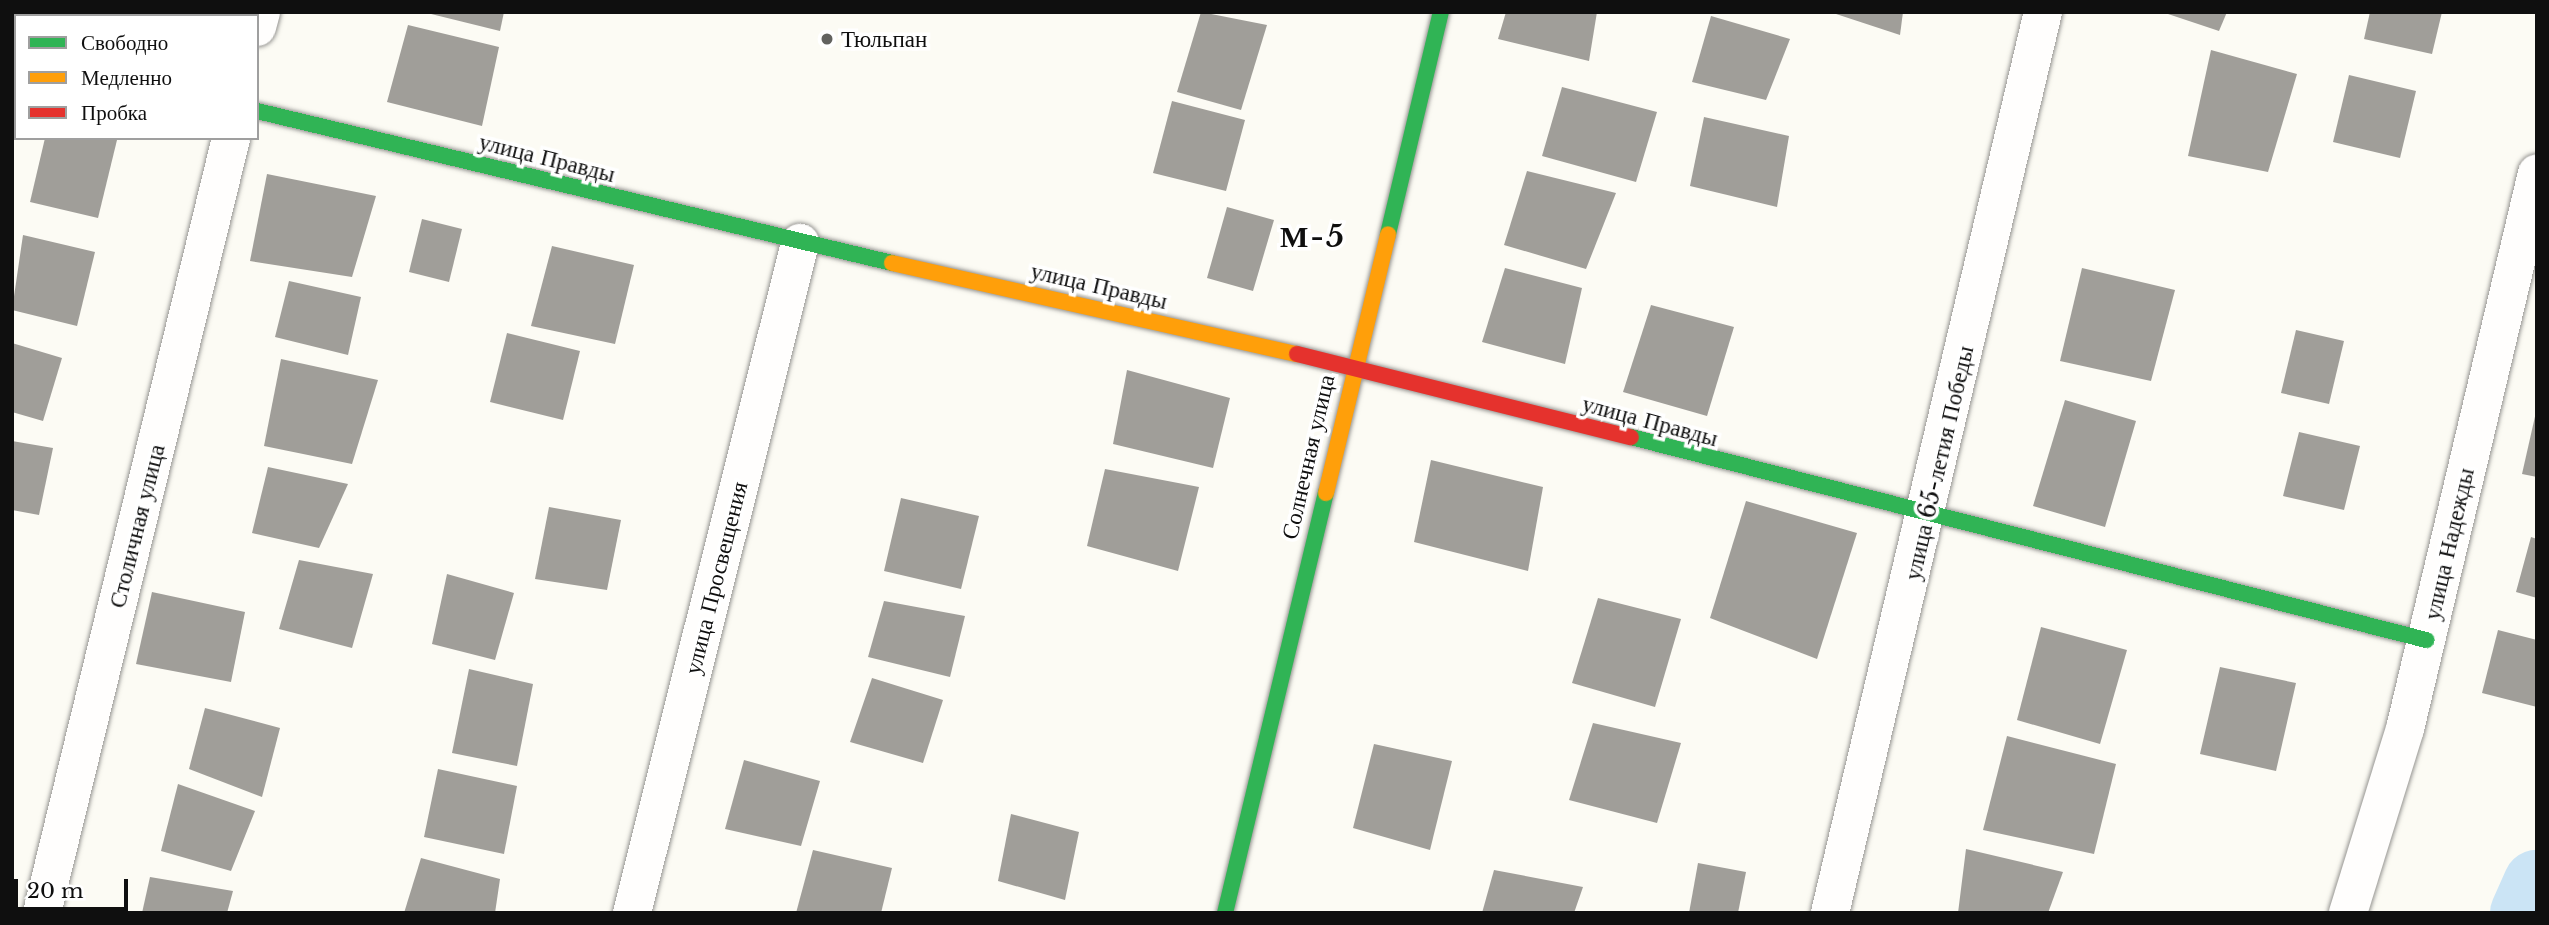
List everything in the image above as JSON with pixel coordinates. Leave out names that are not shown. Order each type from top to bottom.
[{"type":"street","name":"Солнечная улица","points":[[1225,913],[1352,366],[1441,12]]},
{"type":"street","name":"улица 65-летия Победы","points":[[1830,913],[1927,518],[2043,12]]},
{"type":"street","name":"улица Правды","points":[[259,110],[800,243],[1352,366],[1927,518],[2426,640]]},
{"type":"street","name":"Столичная улица","points":[[42,913],[231,140]]},
{"type":"street","name":"улица Надежды","points":[[2348,913],[2426,640],[2537,173]]},
{"type":"street","name":"улица Просвещения","points":[[632,913],[800,243]]},
{"type":"building","points":[[81,12],[146,12],[113,14]]},
{"type":"building","points":[[423,12],[504,12],[500,31]]},
{"type":"building","points":[[1201,12],[1267,25],[1241,110],[1177,92]]},
{"type":"building","points":[[1506,12],[1597,12],[1589,61],[1498,39]]},
{"type":"building","points":[[1903,12],[1900,35],[1833,13]]},
{"type":"building","points":[[2162,12],[2227,12],[2219,31]]},
{"type":"building","points":[[2370,12],[2442,12],[2432,54],[2364,39]]},
{"type":"building","points":[[1711,16],[1790,39],[1766,100],[1692,82]]},
{"type":"building","points":[[408,25],[499,47],[482,126],[387,102]]},
{"type":"building","points":[[2211,50],[2297,74],[2268,172],[2188,156]]},
{"type":"building","points":[[2349,75],[2416,91],[2400,158],[2333,142]]},
{"type":"building","points":[[1562,87],[1657,112],[1636,182],[1542,156]]},
{"type":"building","points":[[1172,101],[1245,120],[1226,191],[1153,173]]},
{"type":"building","points":[[1704,117],[1789,136],[1777,207],[1690,186]]},
{"type":"building","points":[[45,140],[117,140],[98,218],[30,202]]},
{"type":"building","points":[[1527,171],[1616,193],[1586,269],[1504,245]]},
{"type":"building","points":[[267,174],[376,196],[352,277],[250,261]]},
{"type":"building","points":[[1227,207],[1274,220],[1253,291],[1207,278]]},
{"type":"building","points":[[422,219],[462,229],[449,282],[409,272]]},
{"type":"building","points":[[23,235],[95,252],[77,326],[12,310]]},
{"type":"building","points":[[552,246],[634,265],[615,344],[531,326]]},
{"type":"building","points":[[1505,268],[1582,288],[1565,364],[1482,342]]},
{"type":"building","points":[[2082,268],[2175,290],[2151,381],[2060,361]]},
{"type":"building","points":[[289,281],[361,297],[348,355],[275,337]]},
{"type":"building","points":[[1651,305],[1734,327],[1707,416],[1623,392]]},
{"type":"building","points":[[2296,330],[2344,341],[2329,404],[2281,393]]},
{"type":"building","points":[[507,333],[580,351],[563,420],[490,402]]},
{"type":"building","points":[[12,343],[62,358],[43,421],[12,412]]},
{"type":"building","points":[[281,359],[378,380],[352,464],[264,446]]},
{"type":"building","points":[[1127,370],[1230,398],[1213,468],[1113,444]]},
{"type":"building","points":[[2065,400],[2136,421],[2105,527],[2033,506]]},
{"type":"building","points":[[2537,413],[2537,477],[2522,474]]},
{"type":"building","points":[[2299,432],[2360,446],[2344,510],[2283,496]]},
{"type":"building","points":[[12,441],[53,448],[39,515],[12,510]]},
{"type":"building","points":[[1431,460],[1543,487],[1528,571],[1414,542]]},
{"type":"building","points":[[268,467],[348,484],[319,548],[252,533]]},
{"type":"building","points":[[1105,469],[1199,487],[1178,571],[1087,546]]},
{"type":"building","points":[[901,498],[979,516],[961,589],[884,571]]},
{"type":"building","points":[[1746,501],[1857,533],[1817,659],[1710,618]]},
{"type":"building","points":[[549,507],[621,520],[607,590],[535,579]]},
{"type":"building","points":[[2531,537],[2537,539],[2537,598],[2516,592]]},
{"type":"building","points":[[299,560],[373,574],[352,648],[279,629]]},
{"type":"building","points":[[447,574],[514,593],[495,660],[432,644]]},
{"type":"building","points":[[152,592],[245,612],[231,682],[136,664]]},
{"type":"building","points":[[1598,598],[1681,619],[1655,707],[1572,683]]},
{"type":"building","points":[[884,601],[965,616],[950,677],[868,657]]},
{"type":"building","points":[[2041,627],[2127,650],[2100,744],[2017,720]]},
{"type":"building","points":[[2498,630],[2537,640],[2537,707],[2482,693]]},
{"type":"building","points":[[2220,667],[2296,683],[2276,771],[2200,754]]},
{"type":"building","points":[[469,669],[533,684],[517,766],[452,753]]},
{"type":"building","points":[[872,678],[943,700],[923,763],[850,742]]},
{"type":"building","points":[[205,708],[280,728],[262,797],[189,769]]},
{"type":"building","points":[[1593,723],[1681,743],[1657,823],[1569,800]]},
{"type":"building","points":[[2007,736],[2116,764],[2094,854],[1983,830]]},
{"type":"building","points":[[1374,744],[1452,761],[1430,850],[1353,828]]},
{"type":"building","points":[[744,760],[820,781],[801,846],[725,829]]},
{"type":"building","points":[[438,769],[517,786],[504,854],[424,837]]},
{"type":"building","points":[[178,784],[255,811],[231,871],[161,851]]},
{"type":"building","points":[[1011,814],[1079,832],[1065,900],[998,881]]},
{"type":"building","points":[[1966,849],[2063,872],[2048,913],[1958,913]]},
{"type":"building","points":[[813,850],[892,868],[881,913],[796,913]]},
{"type":"building","points":[[421,858],[500,879],[495,913],[404,913]]},
{"type":"building","points":[[1698,863],[1746,872],[1738,913],[1689,913]]},
{"type":"building","points":[[1494,870],[1583,887],[1574,913],[1482,913]]},
{"type":"building","points":[[150,877],[233,891],[227,913],[142,913]]},
{"type":"waterway","points":[[2524,913],[2537,884]]},
{"type":"traffic: fast","points":[[1388,234],[1441,12]]},
{"type":"traffic: fast","points":[[259,111],[892,263]]},
{"type":"traffic: fast","points":[[1631,437],[2426,640]]},
{"type":"traffic: fast","points":[[1225,913],[1326,493]]},
{"type":"traffic: slow","points":[[1326,493],[1388,234]]},
{"type":"traffic: slow","points":[[892,263],[1297,354]]},
{"type":"traffic: jam","points":[[1297,354],[1631,437]]},
{"type":"place","name":"Тюльпан","points":[[827,39]]},
{"type":"district","name":"М-5","points":[[1313,237]]}]
